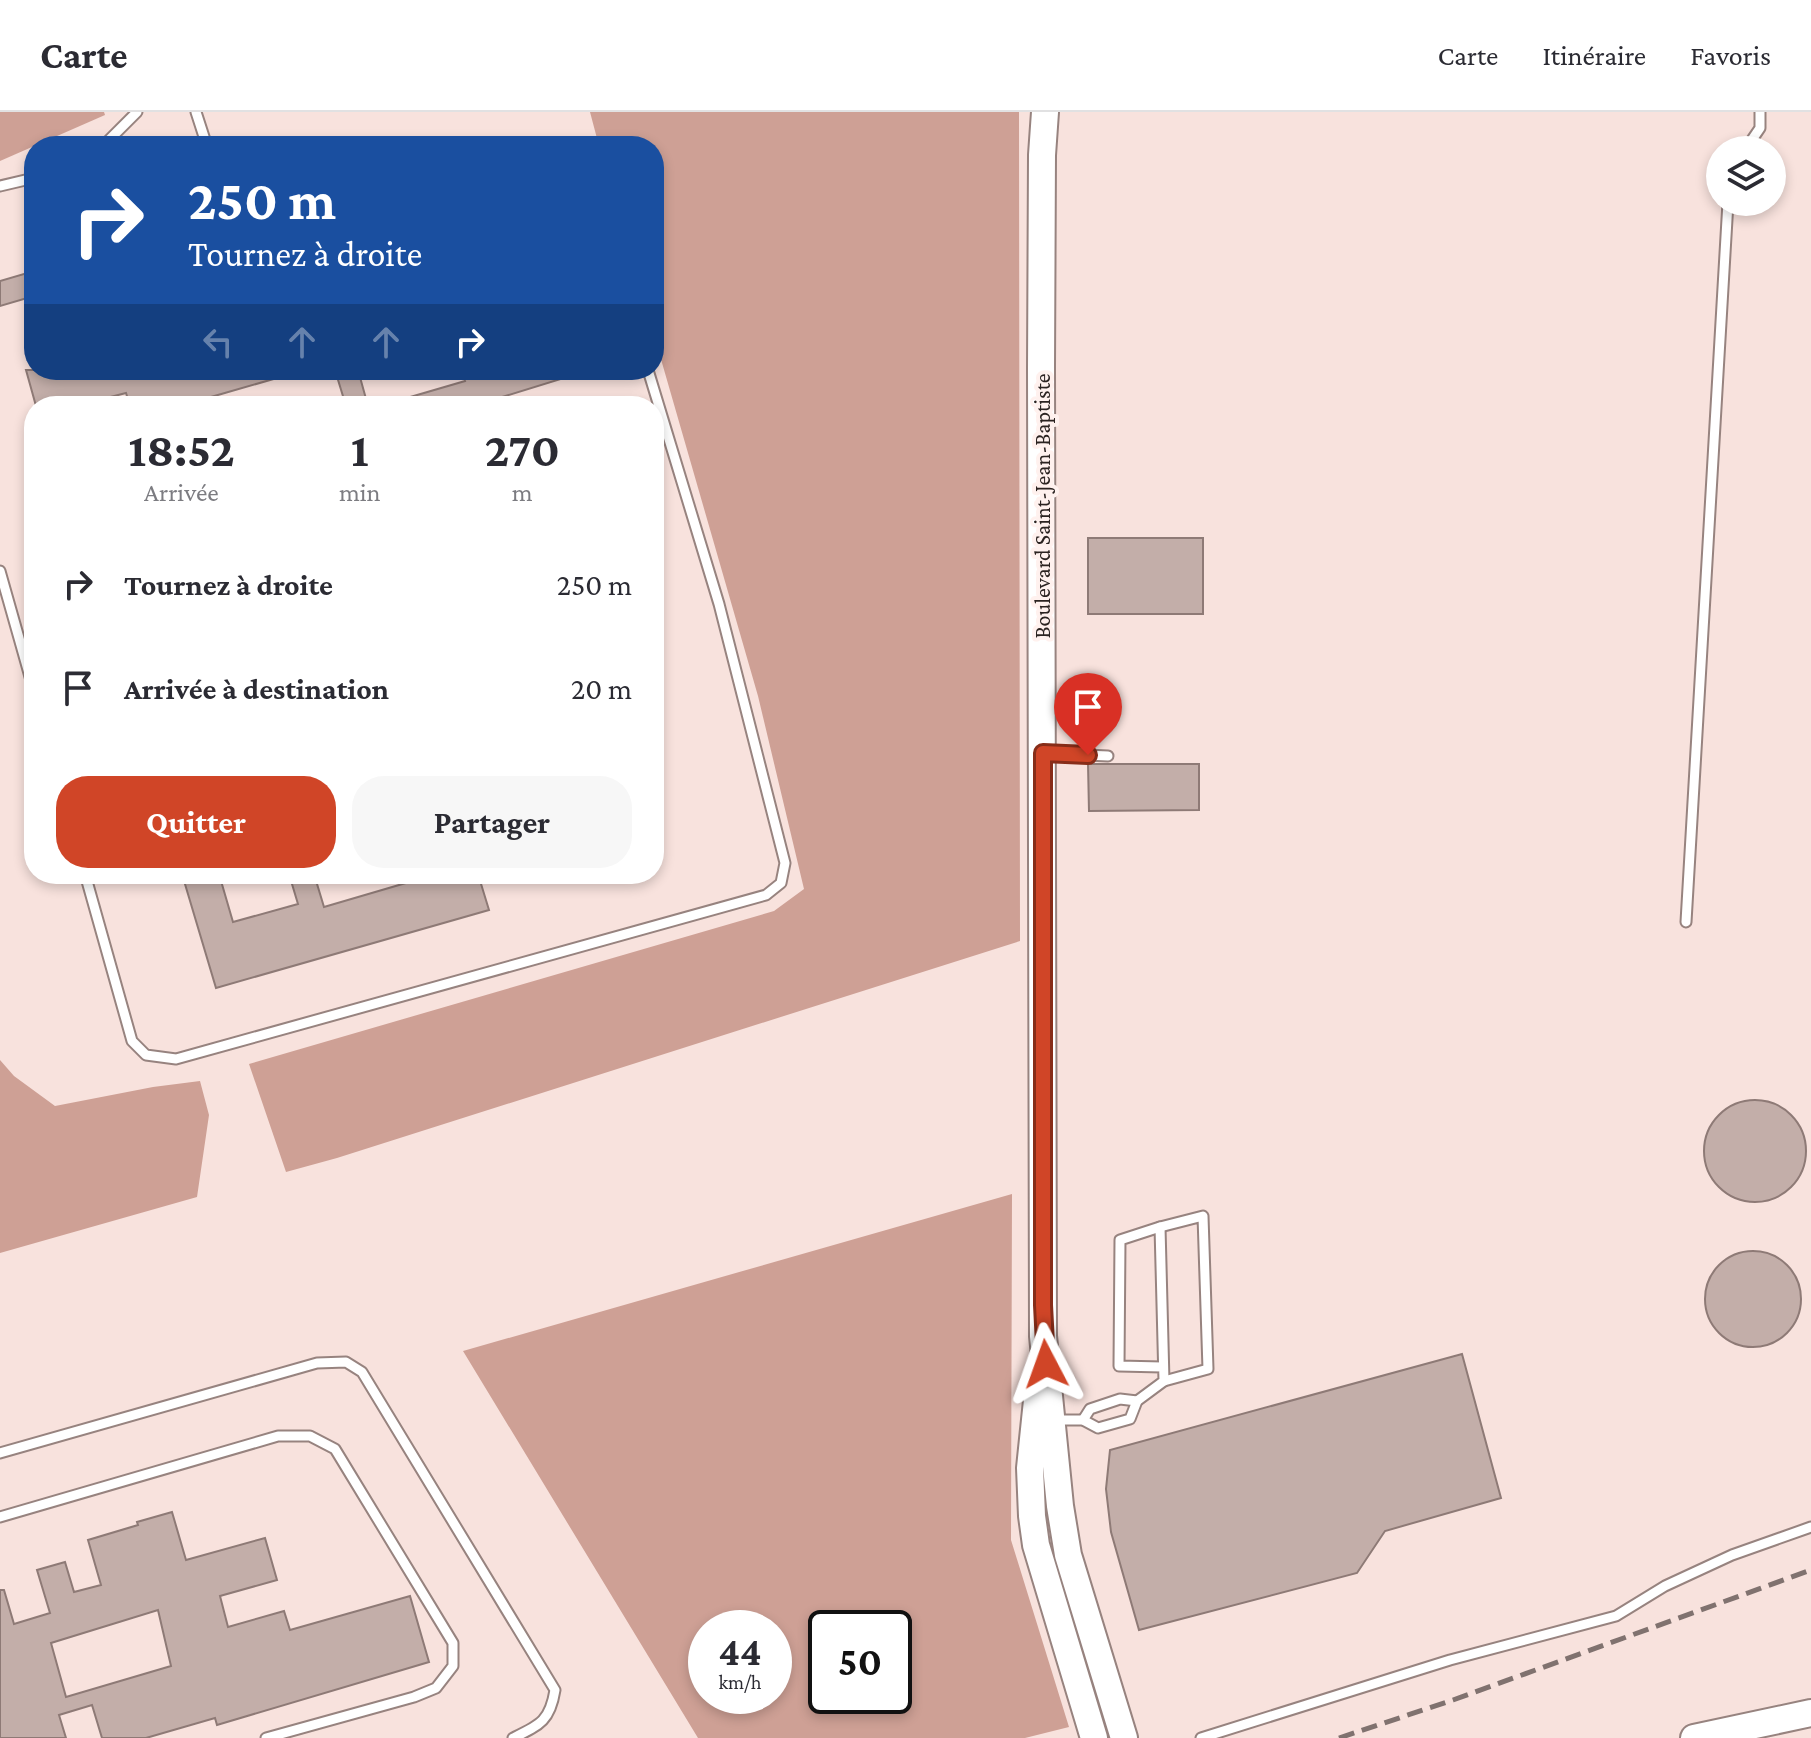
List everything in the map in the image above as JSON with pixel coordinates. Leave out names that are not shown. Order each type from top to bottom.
[{"type":"main road","name":"Boulevard Saint-Jean-Baptiste","points":[[1042,112],[1043,1336],[1068,1555],[1124,1738]]},
{"type":"main road","name":"Boulevard Saint-Jean-Baptiste","points":[[1043,1336],[1030,1468],[1032,1516],[1044,1576],[1094,1738]]},
{"type":"main road","points":[[1694,1738],[1811,1713]]},
{"type":"lane","points":[[113,136],[137,112]]},
{"type":"lane","points":[[196,112],[204,136]]},
{"type":"lane","points":[[1755,136],[1760,128],[1760,112]]},
{"type":"lane","points":[[0,186],[24,180]]},
{"type":"lane","points":[[1686,922],[1727,216]]},
{"type":"lane","points":[[88,884],[132,1041],[146,1055],[176,1059],[766,895],[781,883],[785,863],[719,604],[664,423]]},
{"type":"lane","points":[[0,571],[24,656]]},
{"type":"lane","points":[[1043,753],[1108,756]]},
{"type":"lane","points":[[1051,1420],[1083,1420],[1098,1428],[1130,1419],[1137,1401],[1164,1381],[1208,1369],[1203,1216],[1120,1240],[1119,1366],[1162,1367]]},
{"type":"lane","points":[[1160,1227],[1164,1381]]},
{"type":"lane","points":[[0,1453],[317,1363],[346,1362],[362,1372],[555,1690],[552,1708],[537,1726],[513,1738]]},
{"type":"lane","points":[[1083,1420],[1090,1409],[1120,1399],[1137,1401]]},
{"type":"lane","points":[[0,1517],[278,1436],[310,1436],[335,1449],[453,1643],[453,1666],[436,1688],[414,1697],[266,1738]]},
{"type":"lane","points":[[1201,1738],[1450,1660],[1616,1616],[1665,1586],[1732,1555],[1811,1527]]},
{"type":"shaded area","points":[[0,112],[104,112],[105,115],[57,136],[24,136],[24,150],[0,161]]},
{"type":"shaded area","points":[[590,112],[1019,112],[1020,941],[286,1172],[249,1064],[774,911],[804,889],[758,696],[664,370],[664,136],[596,136]]},
{"type":"shaded area","points":[[0,1060],[14,1076],[55,1106],[200,1081],[209,1115],[197,1197],[0,1253]]},
{"type":"shaded area","points":[[1012,1194],[1011,1540],[1069,1727],[1025,1738],[698,1738],[463,1351]]},
{"type":"building","points":[[24,274],[24,299],[0,306],[0,281]]},
{"type":"building","points":[[29,380],[270,380],[214,396],[127,396],[126,393],[114,396],[33,396]]},
{"type":"building","points":[[338,380],[361,380],[365,396],[343,396]]},
{"type":"building","points":[[557,380],[505,396],[414,396],[465,381]]},
{"type":"building","points":[[1088,538],[1203,538],[1203,614],[1088,614]]},
{"type":"building","points":[[1088,764],[1199,764],[1199,810],[1089,811]]},
{"type":"building","points":[[185,884],[222,884],[233,922],[298,904],[292,884],[317,884],[324,907],[402,884],[481,884],[489,910],[216,988]]},
{"type":"building","points":[[1755,1100],[1774,1104],[1791,1115],[1802,1132],[1806,1151],[1802,1170],[1791,1187],[1774,1198],[1755,1202],[1736,1198],[1719,1187],[1708,1170],[1704,1151],[1708,1132],[1719,1115],[1736,1104]]},
{"type":"building","points":[[1753,1251],[1771,1255],[1787,1265],[1797,1281],[1801,1299],[1797,1317],[1787,1333],[1771,1343],[1753,1347],[1735,1343],[1719,1333],[1709,1317],[1705,1299],[1709,1281],[1719,1265],[1735,1255]]},
{"type":"building","points":[[1462,1354],[1501,1498],[1385,1531],[1357,1573],[1139,1630],[1111,1532],[1106,1489],[1110,1450]]},
{"type":"building","points":[[172,1512],[186,1560],[265,1538],[277,1580],[220,1596],[228,1627],[284,1611],[290,1630],[410,1596],[429,1662],[217,1725],[215,1718],[146,1738],[102,1738],[92,1705],[59,1715],[66,1738],[0,1738],[0,1590],[4,1590],[14,1624],[50,1613],[37,1570],[65,1562],[74,1592],[101,1585],[88,1540],[138,1525],[137,1522]],"holes":[[[158,1610],[171,1666],[66,1697],[51,1643]]]},
{"type":"railway","points":[[1339,1738],[1453,1700],[1811,1570]]},
{"type":"route","points":[[1046,1364],[1043,1336],[1043,753],[1088,755]]}]
